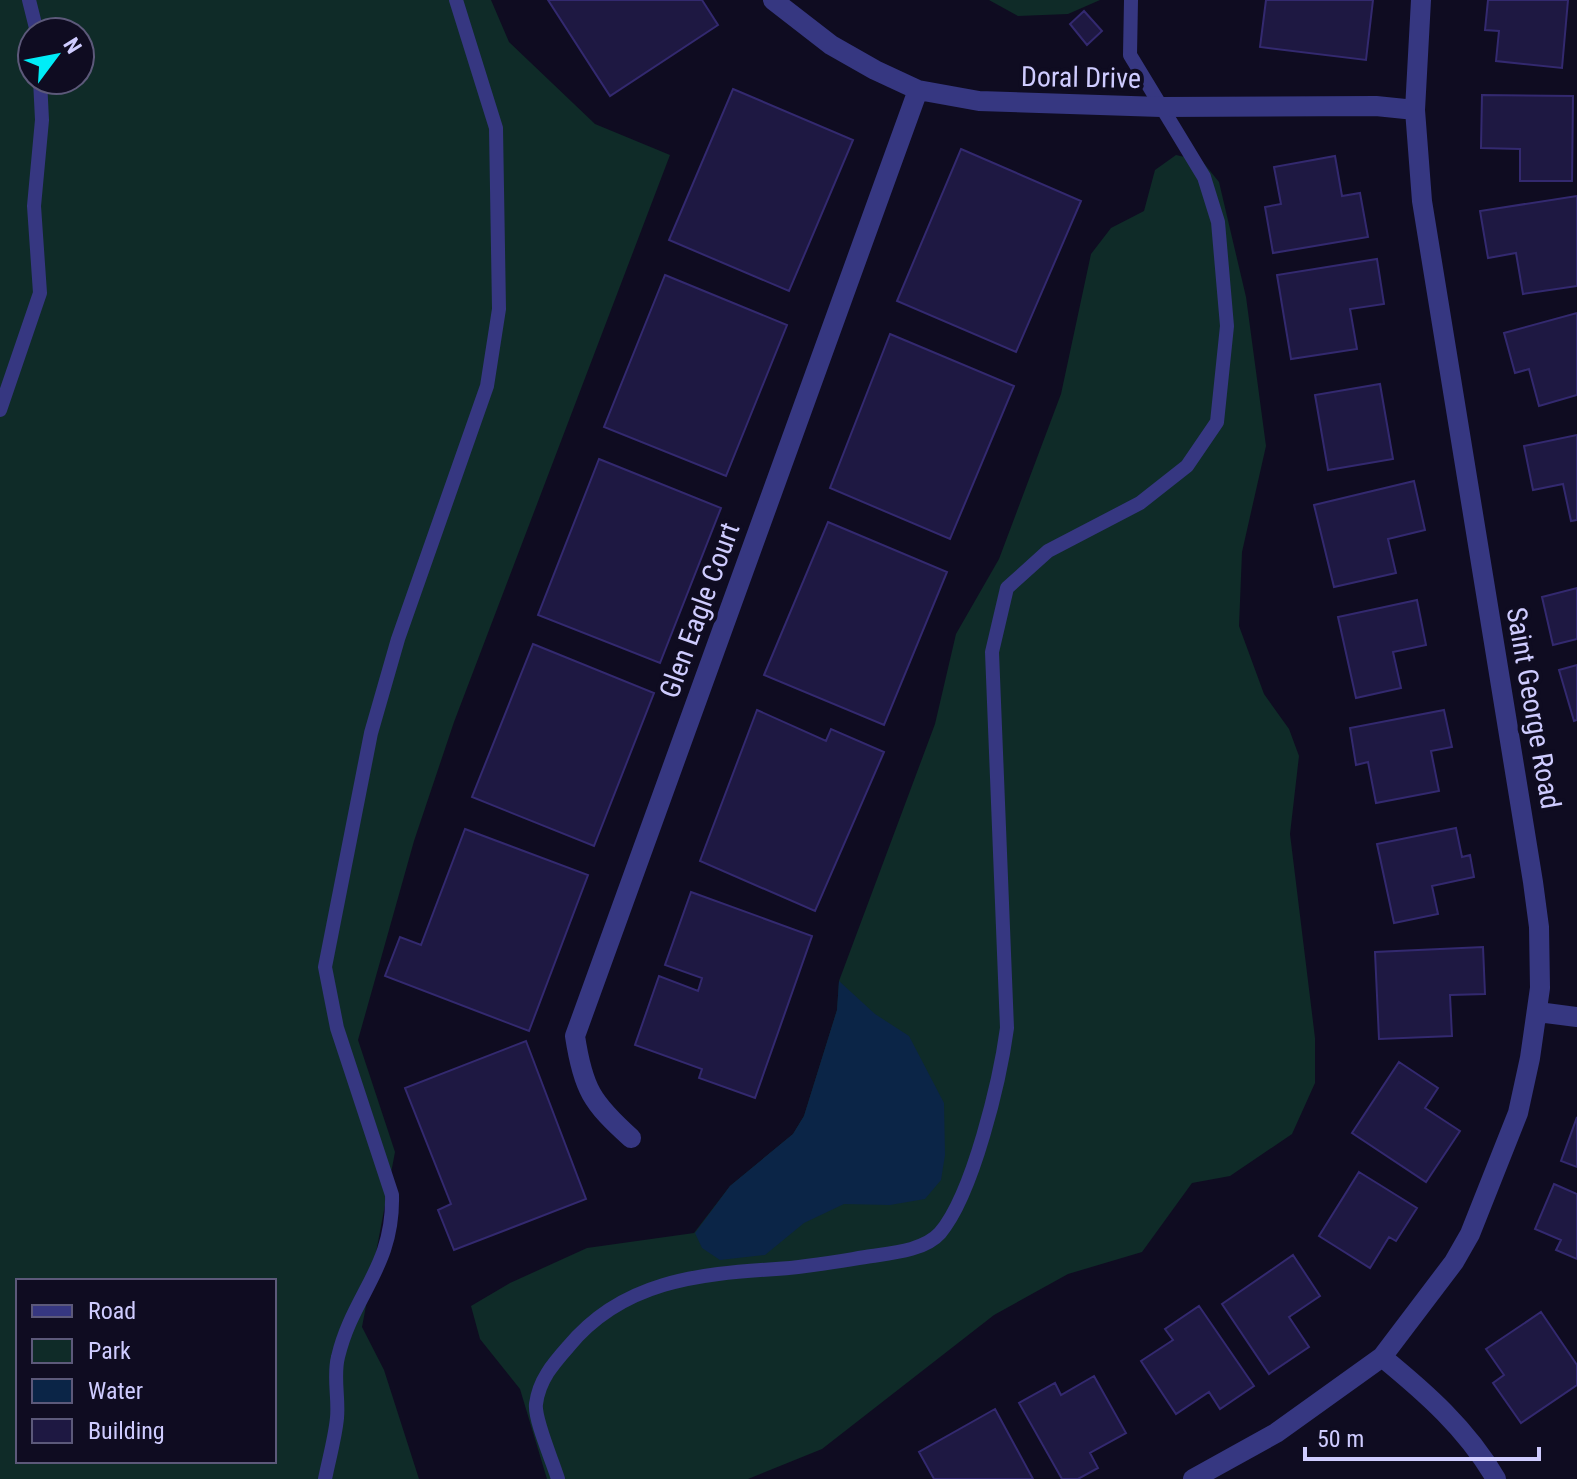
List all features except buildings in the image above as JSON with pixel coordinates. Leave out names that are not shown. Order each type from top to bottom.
[{"type":"street","name":"Doral Drive","points":[[773,0],[831,45],[918,90],[979,101],[1161,107],[1376,106],[1415,110]]},
{"type":"street","name":"Saint George Road","points":[[1193,1479],[1276,1433],[1382,1357],[1454,1262],[1484,1203],[1518,1113],[1538,1012],[1539,927],[1531,867],[1432,274],[1415,110],[1421,0]]},
{"type":"street","name":"Glen Eagle Court","points":[[631,1138],[598,1108],[580,1071],[575,1036],[918,90]]},
{"type":"street","points":[[1538,1012],[1577,1017]]},
{"type":"street","points":[[1382,1357],[1429,1395],[1478,1448],[1496,1479]]},
{"type":"lane","points":[[325,1479],[337,1418],[337,1360],[351,1317],[377,1273],[393,1224],[392,1195],[337,1028],[325,967],[371,733],[398,639],[487,386],[499,309],[496,128],[456,0]]},
{"type":"lane","points":[[558,1479],[535,1407],[545,1375],[584,1327],[627,1301],[672,1280],[719,1271],[777,1269],[904,1252],[939,1235],[965,1187],[1002,1066],[1007,1028],[992,652],[1007,588],[1048,551],[1140,503],[1187,466],[1217,422],[1227,326],[1218,222],[1204,177],[1130,55],[1131,0]]},
{"type":"lane","points":[[0,410],[40,293],[34,206],[42,120],[41,96]]},
{"type":"green space","points":[[0,0],[491,0],[509,42],[595,124],[670,155],[454,722],[414,841],[358,1040],[395,1152],[362,1327],[384,1370],[419,1479],[0,1479]]},
{"type":"green space","points":[[989,0],[1100,0],[1068,14],[1018,16]]},
{"type":"green space","points":[[1176,155],[1202,161],[1219,182],[1246,297],[1266,446],[1242,552],[1239,626],[1264,694],[1289,729],[1299,756],[1290,834],[1315,1038],[1315,1083],[1292,1134],[1230,1176],[1192,1183],[1142,1252],[1068,1274],[994,1315],[822,1449],[748,1479],[547,1479],[520,1389],[480,1339],[471,1306],[510,1283],[587,1248],[694,1233],[730,1186],[793,1134],[804,1116],[837,1010],[839,981],[935,724],[956,634],[999,559],[1061,394],[1091,254],[1111,228],[1144,211],[1155,170]]},
{"type":"water","points":[[839,981],[875,1014],[909,1036],[944,1103],[945,1155],[941,1180],[925,1199],[890,1205],[844,1204],[804,1223],[765,1255],[720,1260],[702,1248],[695,1233],[730,1186],[793,1134],[804,1116],[837,1010]]}]
